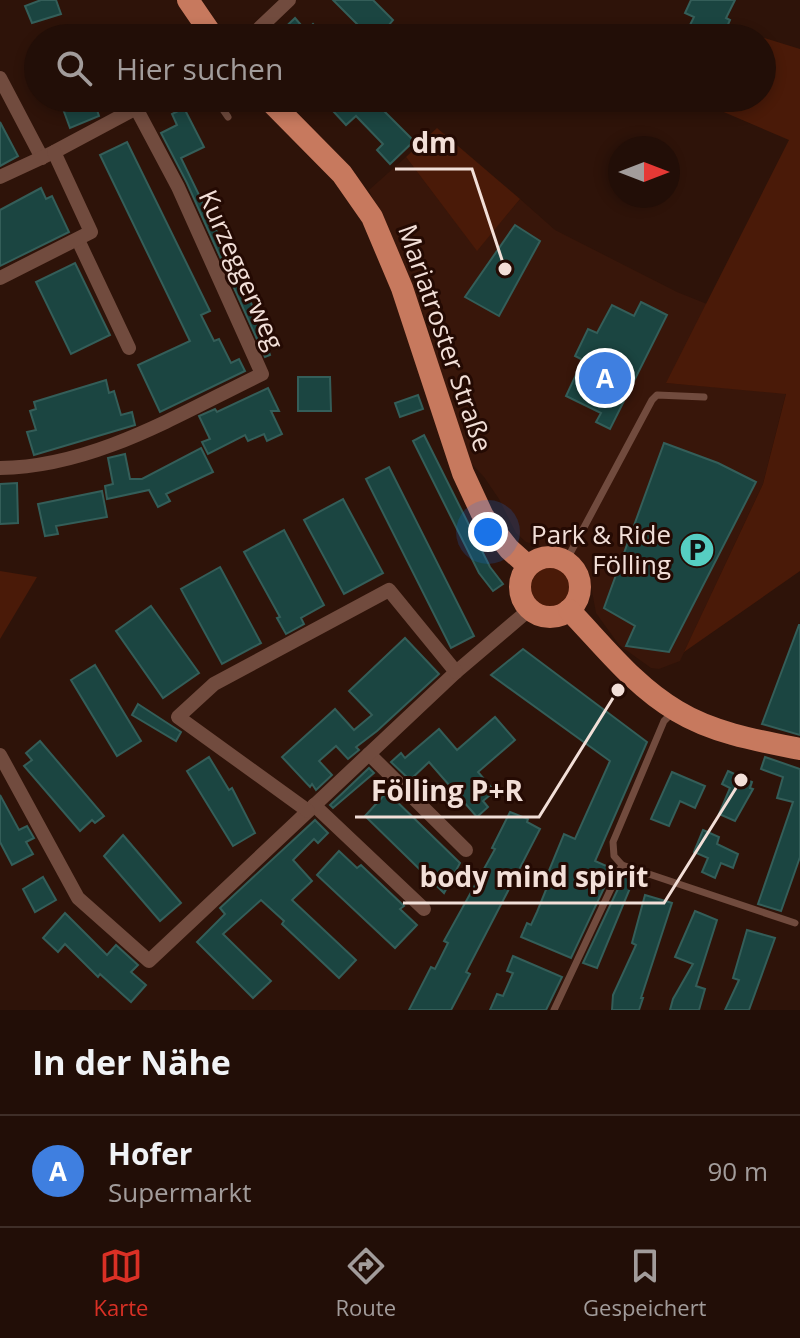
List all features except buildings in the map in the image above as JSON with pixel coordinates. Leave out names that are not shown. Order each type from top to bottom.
[{"type":"main road","points":[[188,0],[204,24]]},
{"type":"main road","name":"Mariatroster Straße","points":[[281,112],[342,174],[372,217],[402,288],[463,473],[483,516],[509,549],[528,566]]},
{"type":"main road","points":[[546,557],[566,561],[579,579],[577,601],[560,615],[539,615],[530,609],[521,593],[521,583],[528,566],[546,557]]},
{"type":"main road","points":[[569,610],[632,676],[675,710],[701,723],[800,749]]},
{"type":"street","points":[[264,24],[289,0]]},
{"type":"street","points":[[0,78],[91,232],[0,278]]},
{"type":"street","points":[[0,177],[129,112]]},
{"type":"street","name":"Kurzeggerweg","points":[[0,468],[24,467],[87,455],[160,424],[262,374],[178,187],[138,112]]},
{"type":"street","points":[[78,240],[129,348]]},
{"type":"street","points":[[424,909],[311,808],[178,717],[214,684],[389,590],[456,672]]},
{"type":"street","points":[[0,755],[78,898],[149,961],[456,672],[530,609]]},
{"type":"street","points":[[369,754],[466,850]]},
{"type":"lane","points":[[225,112],[228,117]]},
{"type":"lane","points":[[566,561],[652,400],[657,395],[704,397]]},
{"type":"lane","points":[[675,710],[664,721],[613,842],[614,856],[622,865],[795,923]]},
{"type":"lane","points":[[554,1010],[622,865]]},
{"type":"shaded area","points":[[776,42],[800,49],[800,571],[684,652],[763,484],[786,394],[666,383],[789,140],[724,112],[776,112]]},
{"type":"shaded area","points":[[437,128],[520,199],[477,251],[406,157]]},
{"type":"shaded area","points":[[406,157],[477,250],[520,199],[555,230],[707,304],[667,383],[786,393],[763,484],[680,661],[659,669],[651,668],[619,645],[596,613],[589,575],[543,547],[526,542],[516,533],[499,499],[469,461],[451,414],[427,323],[369,190]]},
{"type":"shaded area","points":[[552,564],[568,570],[574,586],[568,602],[552,608],[536,602],[530,586],[536,570]]},
{"type":"shaded area","points":[[0,571],[37,577],[0,639]]},
{"type":"place","name":"dm","points":[[505,269]]},
{"type":"place","name":"Hofer","points":[[605,378]]},
{"type":"place","name":"Park & Ride Fölling","points":[[697,550]]},
{"type":"place","name":"Fölling P+R","points":[[618,690]]},
{"type":"place","name":"body mind spirit","points":[[741,780]]}]
